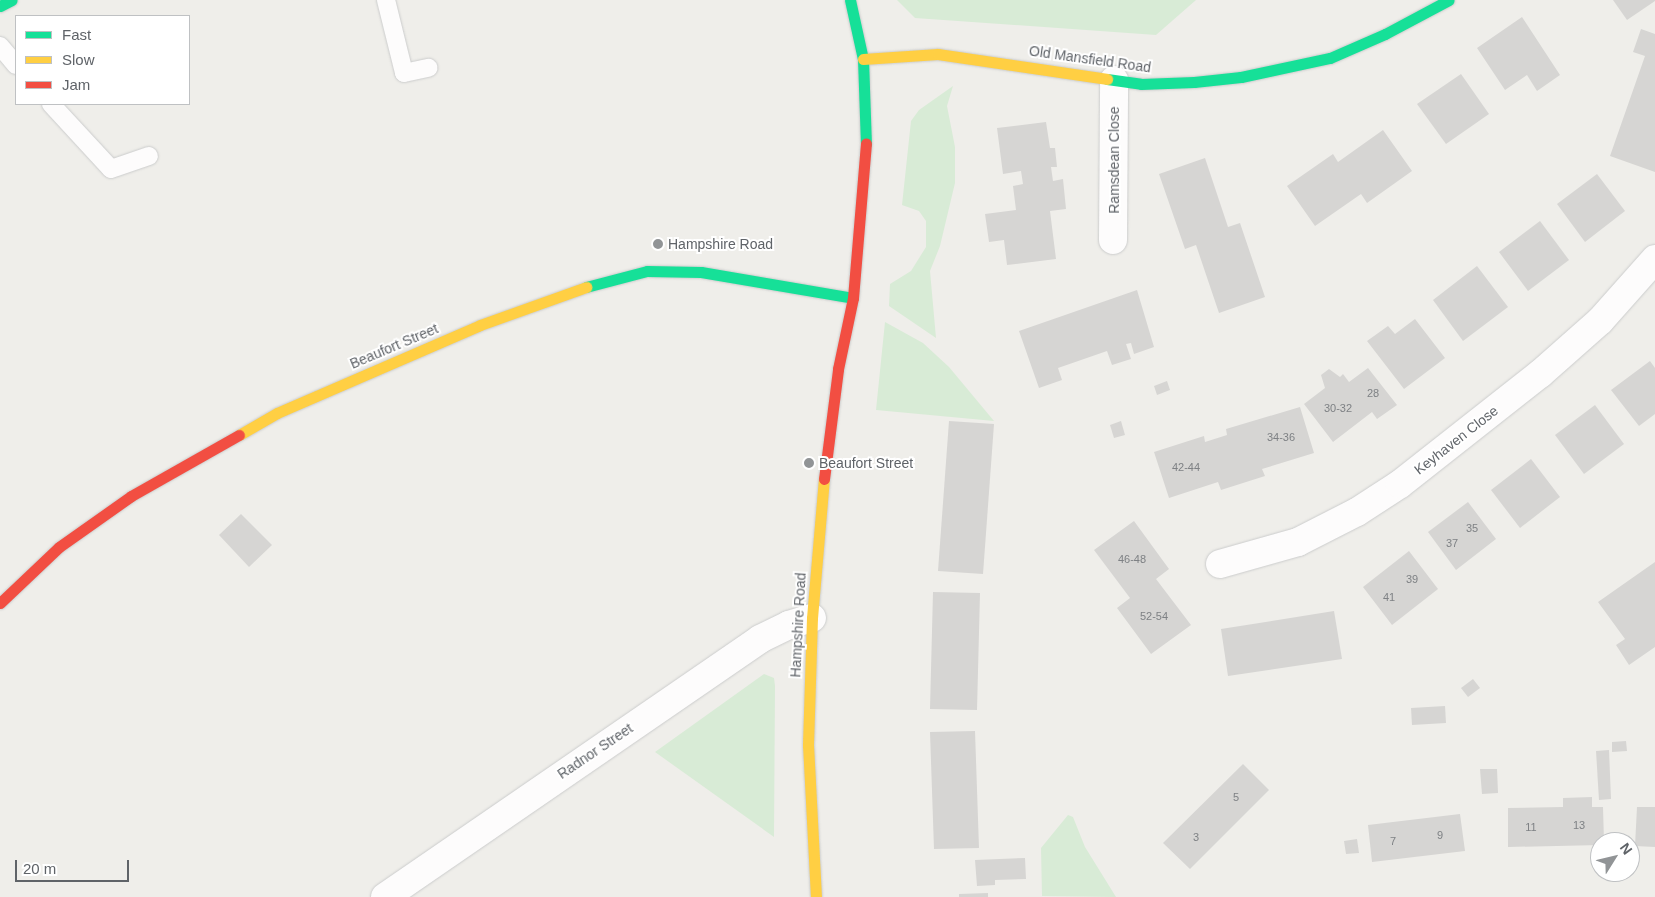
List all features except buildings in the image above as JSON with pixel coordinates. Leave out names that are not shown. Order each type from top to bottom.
[{"type":"street","name":"Hampshire Road","points":[[816,897],[808,746],[812,618],[830,428],[853,298],[867,161],[863,59],[850,0]]},
{"type":"street","name":"Old Mansfield Road","points":[[863,59],[938,54],[1141,84],[1194,82],[1296,66],[1362,45],[1449,0]]},
{"type":"street","name":"Ramsdean Close","points":[[1113,240],[1114,80]]},
{"type":"street","name":"Keyhaven Close","points":[[1220,564],[1298,542],[1357,512],[1400,484],[1540,374],[1600,321],[1655,259]]},
{"type":"street","name":"Beaufort Street","points":[[0,602],[59,547],[131,496],[277,413],[480,325],[575,291],[647,271],[701,272],[853,298]]},
{"type":"street","name":"Radnor Street","points":[[385,897],[760,639],[789,625],[812,618]]},
{"type":"lane","points":[[386,0],[404,73],[428,68]]},
{"type":"lane","points":[[0,46],[15,64]]},
{"type":"lane","points":[[52,105],[111,169],[149,156]]},
{"type":"green space","points":[[897,0],[1196,0],[1156,35],[915,18]]},
{"type":"green space","points":[[953,86],[947,106],[955,147],[955,183],[940,246],[930,271],[936,338],[889,306],[890,284],[911,271],[926,247],[926,221],[919,211],[902,205],[911,121],[919,110]]},
{"type":"green space","points":[[885,322],[923,343],[949,367],[994,421],[876,410]]},
{"type":"green space","points":[[764,674],[774,678],[775,686],[774,837],[655,752]]},
{"type":"green space","points":[[1068,815],[1073,817],[1085,847],[1116,897],[1042,896],[1041,848]]},
{"type":"traffic: fast","points":[[0,6],[12,0]]},
{"type":"traffic: fast","points":[[850,0],[863,59],[866,144]]},
{"type":"traffic: fast","points":[[1107,79],[1141,84],[1194,82],[1241,77],[1330,58],[1385,34],[1449,0]]},
{"type":"traffic: fast","points":[[586,287],[647,271],[701,272],[853,298]]},
{"type":"traffic: slow","points":[[863,59],[938,54],[1107,79]]},
{"type":"traffic: slow","points":[[239,435],[277,413],[480,325],[586,287]]},
{"type":"traffic: slow","points":[[816,897],[808,745],[812,618],[824,479]]},
{"type":"traffic: jam","points":[[824,479],[838,369],[853,298],[866,144]]},
{"type":"traffic: jam","points":[[0,603],[59,547],[131,496],[239,435]]},
{"type":"place","name":"Hampshire Road","points":[[658,244]]},
{"type":"place","name":"Beaufort Street","points":[[809,463]]}]
